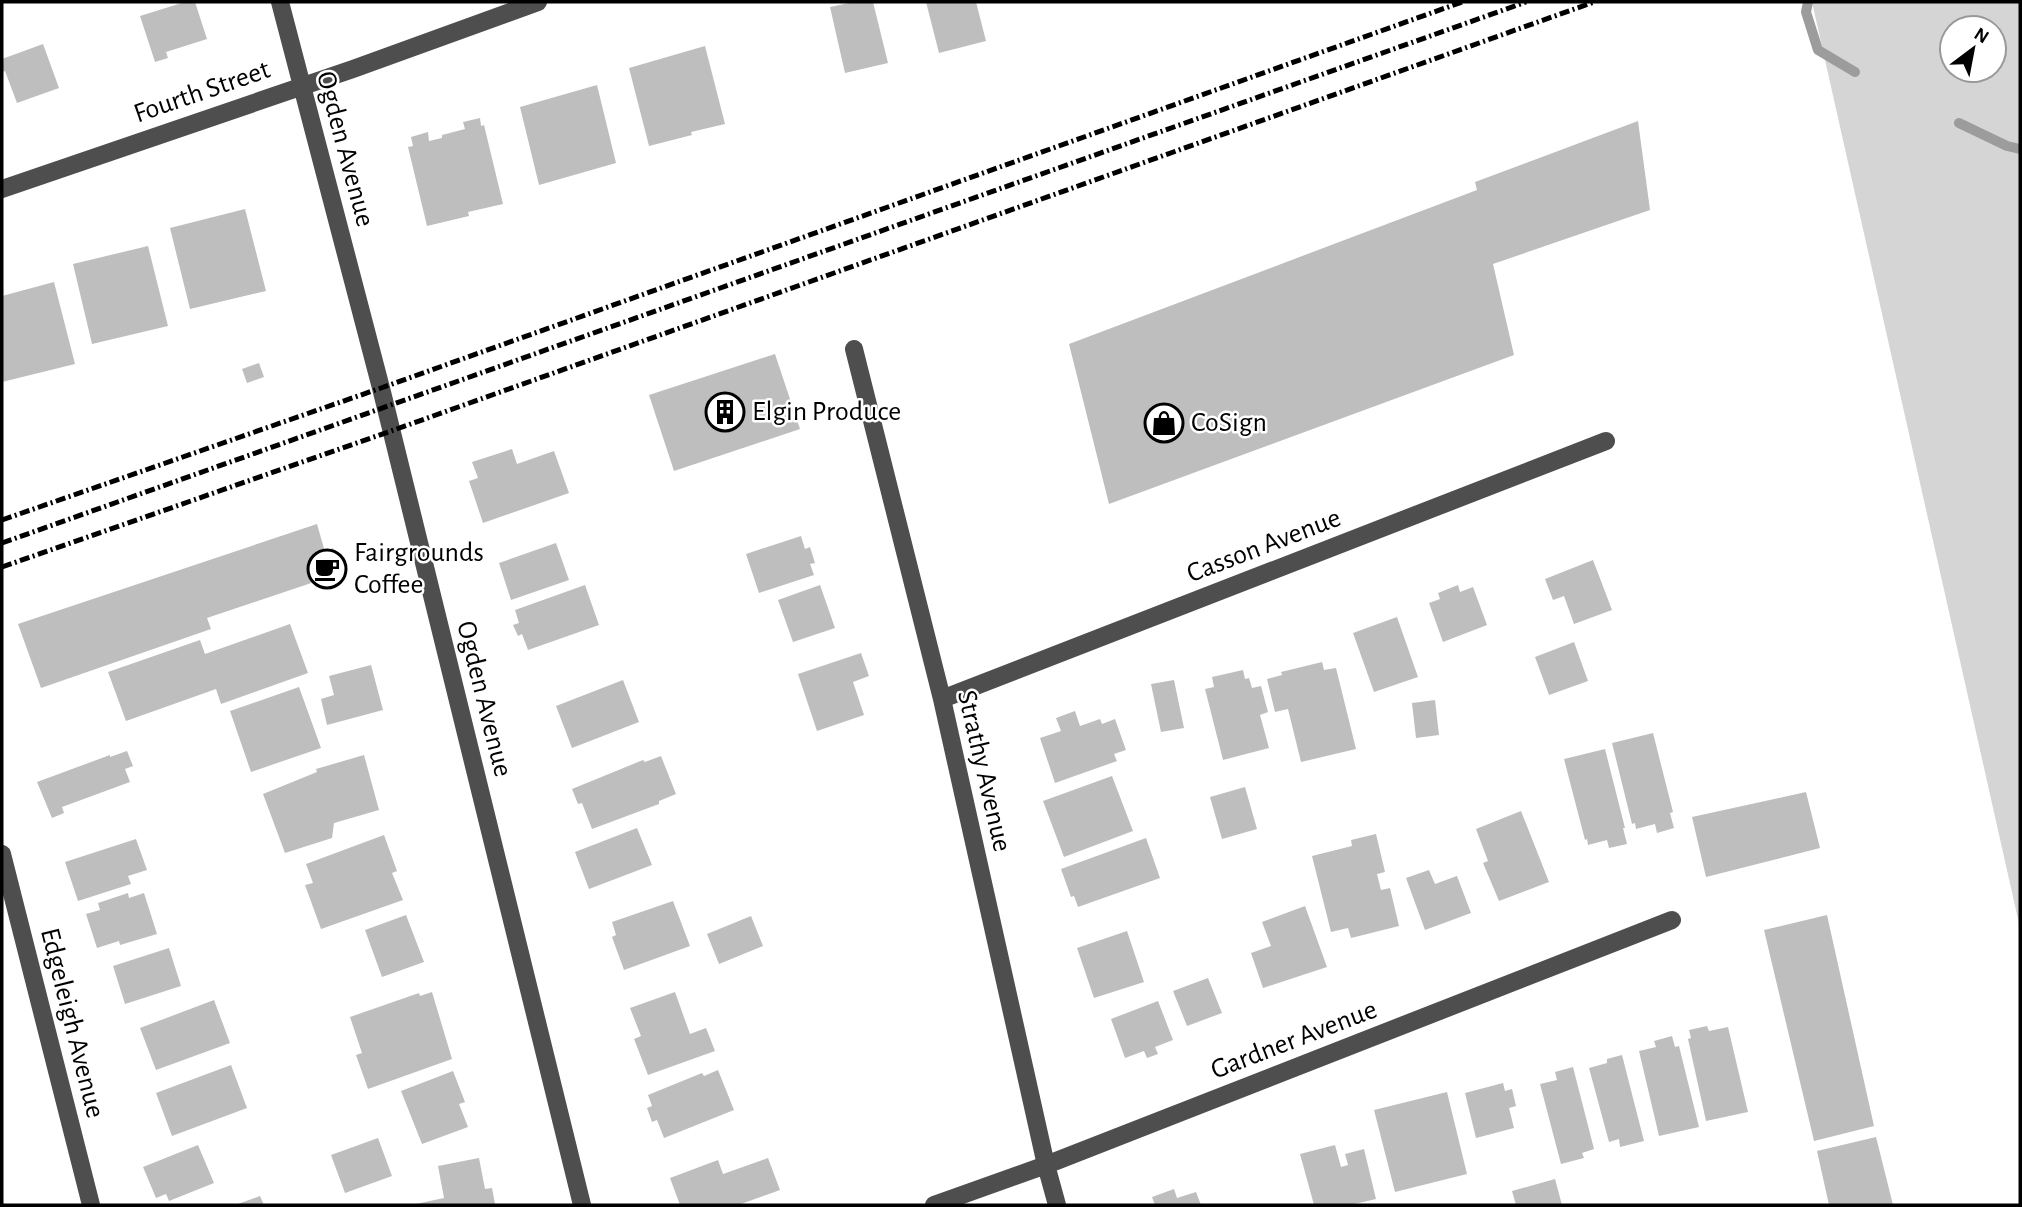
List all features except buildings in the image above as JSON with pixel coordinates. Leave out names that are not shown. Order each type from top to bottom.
[{"type":"street","name":"Ogden Avenue","points":[[280,2],[381,388],[582,1205]]},
{"type":"street","name":"Fourth Street","points":[[2,190],[354,69],[538,2]]},
{"type":"street","name":"Strathy Avenue","points":[[854,349],[942,699],[1057,1205]]},
{"type":"street","name":"Casson Avenue","points":[[942,699],[1606,441]]},
{"type":"street","name":"Edgeleigh Avenue","points":[[2,854],[91,1205]]},
{"type":"street","name":"Gardner Avenue","points":[[933,1205],[1046,1165],[1672,920]]},
{"type":"shaded area","points":[[1812,2],[2020,2],[2020,928]]},
{"type":"waterway","points":[[1808,2],[1806,12],[1818,50],[1855,72]]},
{"type":"waterway","points":[[1959,123],[2007,146],[2020,149]]},
{"type":"railway","points":[[2,520],[381,388],[1462,2]]},
{"type":"railway","points":[[2,543],[1526,2]]},
{"type":"railway","points":[[2,567],[1594,2]]},
{"type":"place","name":"Elgin Produce","points":[[725,412]]},
{"type":"place","name":"CoSign","points":[[1164,423]]},
{"type":"place","name":"Fairgrounds Coffee","points":[[327,569]]}]
